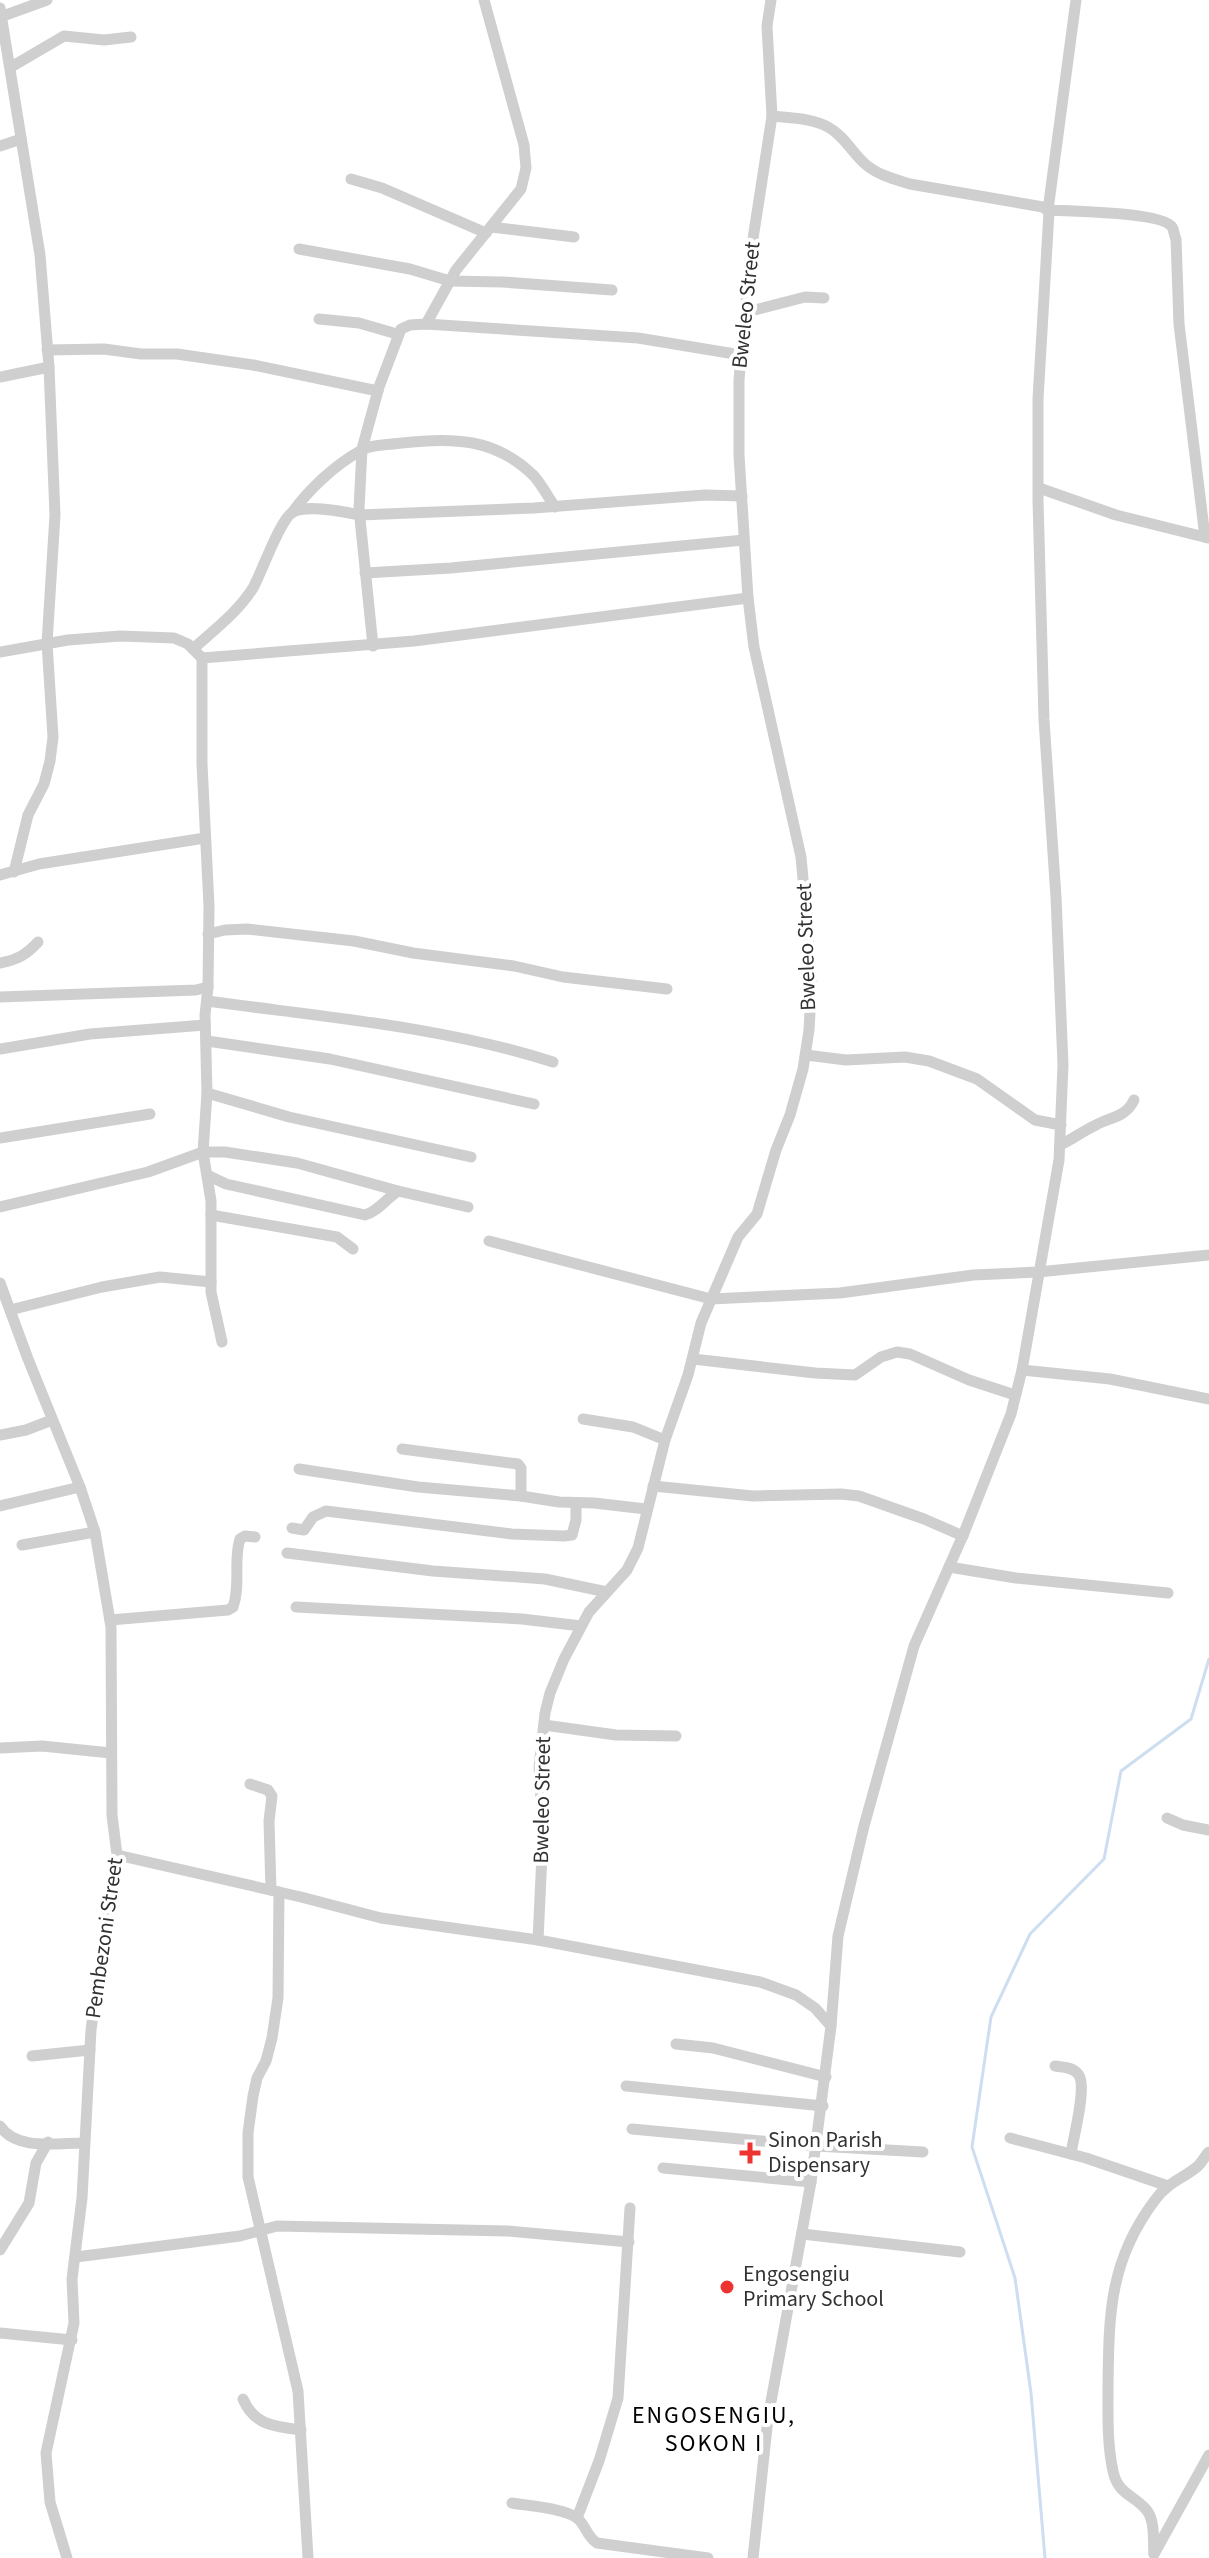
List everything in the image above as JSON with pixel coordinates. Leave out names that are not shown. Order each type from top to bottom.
[{"type":"street","points":[[14,872],[28,815],[44,784],[53,737],[47,643],[55,515],[49,367],[36,217],[1,14],[47,0]]},
{"type":"street","points":[[426,324],[450,281],[521,189],[526,168],[524,145],[484,0]]},
{"type":"street","name":"Bweleo Street","points":[[538,1940],[543,1833],[539,1767],[550,1693],[589,1612],[627,1570],[633,1559],[701,1323],[738,1237],[757,1214],[806,1055],[812,977],[801,857],[754,647],[742,496],[739,380],[753,233],[772,116],[767,26],[771,0]]},
{"type":"street","points":[[753,2558],[768,2418],[823,2106],[838,1936],[864,1826],[914,1646],[963,1536],[1011,1414],[1022,1370],[1060,1145],[1063,1065],[1040,640],[1038,399],[1048,210],[1076,0]]},
{"type":"street","points":[[11,67],[64,36],[104,40],[131,37]]},
{"type":"street","points":[[772,116],[827,126],[877,173],[910,184],[1048,210],[1147,216],[1164,220],[1173,227],[1179,324],[1207,538],[1116,515],[1039,488]]},
{"type":"street","points":[[0,146],[21,139]]},
{"type":"street","points":[[351,179],[489,230],[574,237]]},
{"type":"street","points":[[299,249],[410,269],[450,281],[612,290]]},
{"type":"street","points":[[747,312],[805,297],[824,298]]},
{"type":"street","points":[[319,319],[359,323],[397,334]]},
{"type":"street","points":[[373,646],[360,515],[362,449],[378,391],[401,329],[426,324],[638,338],[741,355]]},
{"type":"street","points":[[47,350],[104,349],[141,354],[177,354],[253,365],[378,391]]},
{"type":"street","points":[[0,377],[49,367]]},
{"type":"street","points":[[198,654],[252,588],[286,518],[310,490],[362,449],[456,440],[482,444],[536,478],[555,507]]},
{"type":"street","points":[[291,513],[297,510],[333,510],[360,515],[555,507],[705,495],[742,496]]},
{"type":"street","points":[[365,573],[451,568],[744,540]]},
{"type":"street","points":[[198,654],[373,646],[748,598]]},
{"type":"street","points":[[0,652],[47,643],[120,636],[174,638],[188,644],[198,654],[208,934],[205,1025],[207,1093],[203,1152],[211,1215],[211,1282],[222,1342]]},
{"type":"street","points":[[0,875],[39,864],[205,838]]},
{"type":"street","points":[[208,934],[247,929],[354,941],[465,961],[514,966],[563,977],[667,989]]},
{"type":"street","points":[[0,963],[15,961],[26,955],[38,942]]},
{"type":"street","points":[[0,997],[196,990],[208,987]]},
{"type":"street","points":[[207,1001],[454,1035],[553,1062]]},
{"type":"street","points":[[0,1049],[90,1034],[205,1025]]},
{"type":"street","points":[[207,1041],[330,1059],[534,1104]]},
{"type":"street","points":[[806,1055],[846,1060],[905,1057],[929,1061],[977,1079],[1035,1120],[1061,1125]]},
{"type":"street","points":[[207,1093],[289,1117],[471,1157]]},
{"type":"street","points":[[1060,1145],[1100,1123],[1118,1117],[1131,1108],[1134,1100]]},
{"type":"street","points":[[0,1138],[150,1114]]},
{"type":"street","points":[[0,1207],[148,1172],[203,1152],[240,1153],[297,1163],[468,1207]]},
{"type":"street","points":[[207,1175],[226,1184],[365,1215],[374,1212],[398,1191]]},
{"type":"street","points":[[211,1215],[337,1237],[353,1249]]},
{"type":"street","points":[[489,1241],[711,1299],[840,1293],[973,1275],[1038,1272],[1209,1255]]},
{"type":"street","points":[[10,1310],[102,1287],[160,1277],[211,1282]]},
{"type":"street","name":"Pembezoni Street","points":[[0,1283],[95,1532],[110,1620],[112,1815],[117,1855],[101,1947],[90,2050],[82,2198],[72,2279],[72,2340],[46,2453],[50,2502],[67,2558]]},
{"type":"street","points":[[693,1359],[855,1375],[881,1357],[897,1352],[910,1354],[969,1380],[1015,1395]]},
{"type":"street","points":[[1022,1370],[1080,1374],[1209,1399]]},
{"type":"street","points":[[583,1419],[633,1427],[665,1440]]},
{"type":"street","points":[[0,1435],[26,1430],[52,1420]]},
{"type":"street","points":[[402,1449],[518,1464],[521,1468],[521,1496]]},
{"type":"street","points":[[299,1469],[418,1487],[646,1509]]},
{"type":"street","points":[[653,1486],[753,1496],[859,1496],[910,1513],[963,1536]]},
{"type":"street","points":[[0,1506],[80,1487]]},
{"type":"street","points":[[292,1528],[304,1530],[313,1517],[326,1511],[512,1534],[564,1536],[572,1535],[575,1528],[576,1503]]},
{"type":"street","points":[[22,1545],[95,1532]]},
{"type":"street","points":[[110,1620],[228,1610],[233,1607],[238,1576],[238,1544],[245,1536],[255,1537]]},
{"type":"street","points":[[287,1553],[433,1571],[545,1579],[607,1592]]},
{"type":"street","points":[[949,1567],[1016,1578],[1168,1593]]},
{"type":"street","points":[[296,1607],[522,1619],[581,1626]]},
{"type":"street","points":[[544,1725],[616,1735],[676,1736]]},
{"type":"street","points":[[0,1748],[42,1746],[111,1753]]},
{"type":"street","points":[[250,1784],[268,1790],[272,1796],[269,1821],[275,1891],[278,1998],[266,2061],[257,2078],[248,2133],[248,2177],[298,2391],[308,2558]]},
{"type":"street","points":[[1167,1818],[1209,1830]]},
{"type":"street","points":[[117,1855],[381,1918],[538,1940],[760,1982],[796,1995],[815,2008],[831,2026]]},
{"type":"street","points":[[676,2044],[713,2048],[826,2077]]},
{"type":"street","points":[[32,2056],[90,2050]]},
{"type":"street","points":[[1055,2066],[1078,2073],[1083,2084],[1071,2154]]},
{"type":"street","points":[[626,2086],[823,2106]]},
{"type":"street","points":[[0,2126],[9,2137],[18,2141],[84,2143]]},
{"type":"street","points":[[632,2129],[816,2146],[923,2152]]},
{"type":"street","points":[[1010,2138],[1071,2154],[1168,2186]]},
{"type":"street","points":[[0,2250],[29,2203],[36,2163],[48,2142]]},
{"type":"street","points":[[1153,2556],[1151,2517],[1119,2487],[1112,2468],[1108,2416],[1109,2329],[1117,2272],[1130,2241],[1155,2200],[1168,2186],[1197,2167],[1209,2152]]},
{"type":"street","points":[[663,2168],[811,2182]]},
{"type":"street","points":[[577,2518],[618,2398],[630,2208]]},
{"type":"street","points":[[76,2257],[212,2240],[277,2226],[507,2231],[629,2242]]},
{"type":"street","points":[[802,2234],[960,2252]]},
{"type":"street","points":[[0,2333],[72,2340]]},
{"type":"street","points":[[243,2399],[256,2419],[301,2430]]},
{"type":"street","points":[[1153,2556],[1209,2455]]},
{"type":"street","points":[[512,2503],[577,2518],[587,2535],[597,2543],[708,2558]]},
{"type":"waterway","points":[[1045,2558],[1031,2393],[1015,2278],[972,2147],[991,2017],[1030,1934],[1104,1859],[1121,1771],[1191,1719],[1209,1659]]},
{"type":"place","name":"Sinon Parish Dispensary","points":[[750,2153]]},
{"type":"place","name":"Engosengiu Primary School","points":[[727,2287]]},
{"type":"district","name":"ENGOSENGIU, SOKON I","points":[[714,2429]]}]
